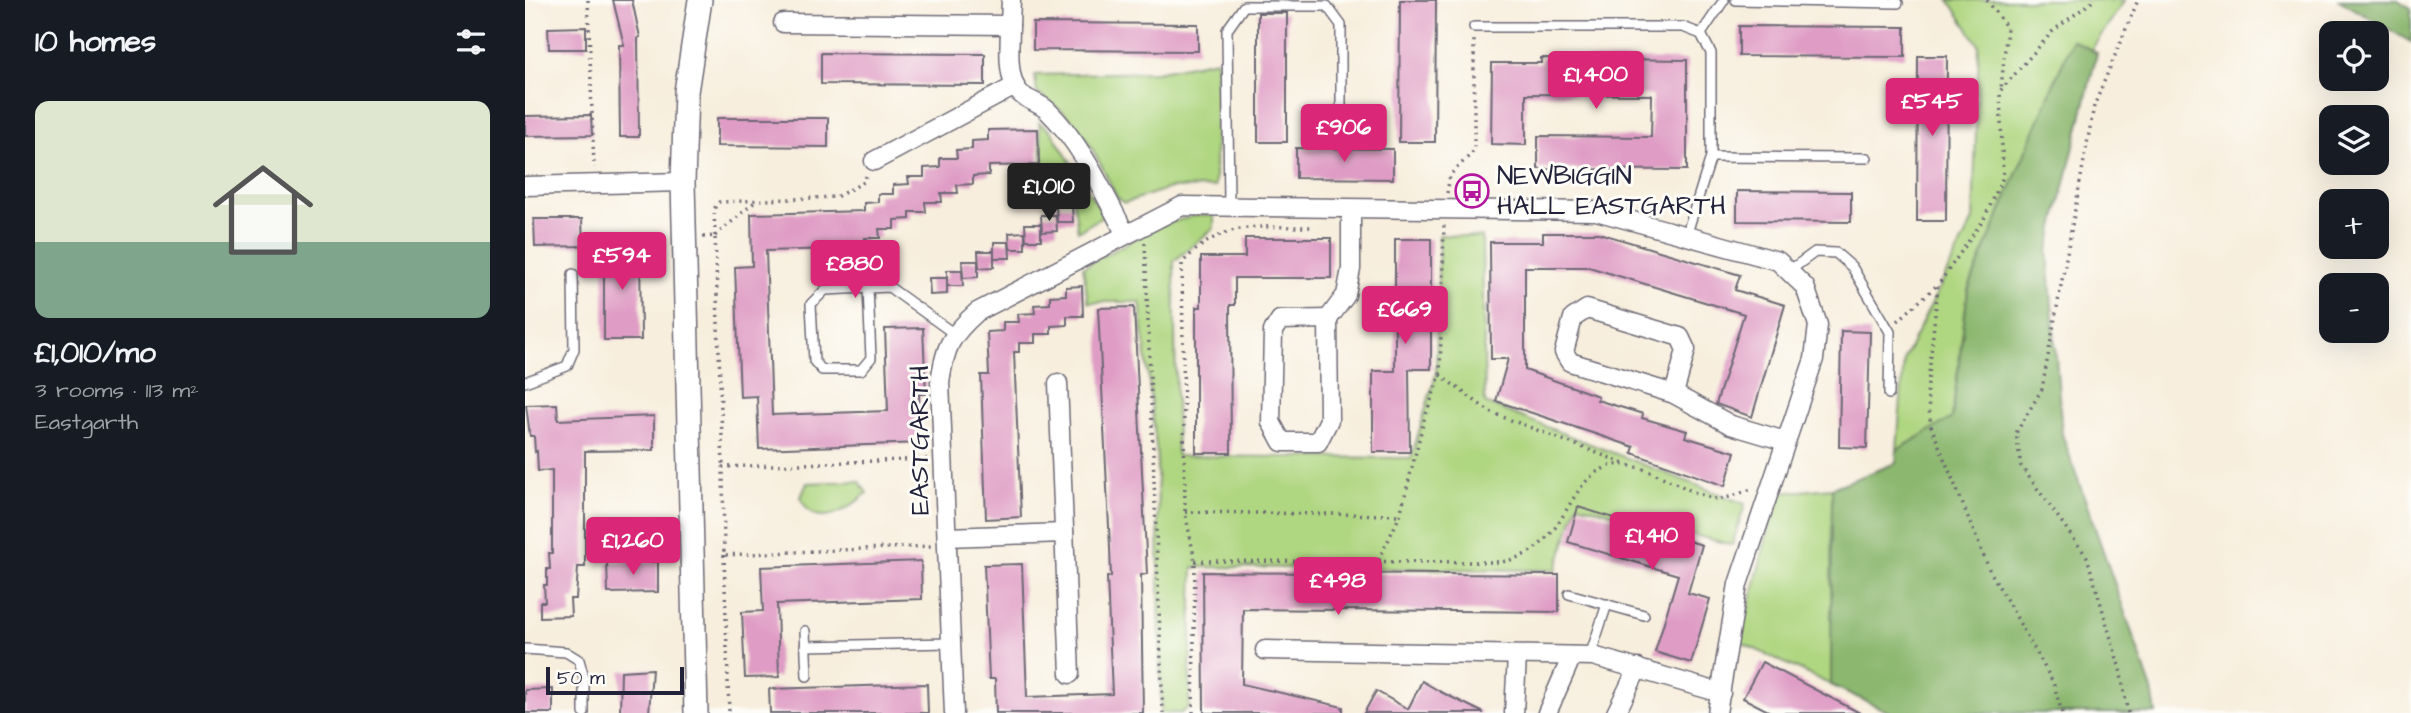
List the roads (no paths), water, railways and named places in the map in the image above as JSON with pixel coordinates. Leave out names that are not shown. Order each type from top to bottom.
[{"type":"street","points":[[696,713],[683,182],[686,92],[700,0]]},
{"type":"street","points":[[1011,0],[1009,64],[1015,86],[1023,97],[1045,108],[1071,140],[1125,233]]},
{"type":"street","points":[[783,23],[1010,25]]},
{"type":"street","points":[[874,161],[1015,86]]},
{"type":"street","points":[[525,186],[683,182]]},
{"type":"street","name":"EASTGARTH","points":[[954,713],[940,382],[943,357],[953,333],[977,312],[1125,233],[1182,206],[1229,206],[1351,218],[1444,210],[1596,211],[1778,261],[1789,271],[1805,288],[1818,325],[1814,359],[1738,584],[1717,713]]},
{"type":"street","points":[[1328,319],[1280,320],[1273,331],[1271,422],[1282,442],[1318,442],[1329,420],[1328,319],[1346,295],[1351,269],[1351,218]]},
{"type":"street","points":[[1674,394],[1686,350],[1680,338],[1587,309],[1573,318],[1564,352],[1570,362],[1674,394],[1731,425],[1785,441]]},
{"type":"street","points":[[1058,383],[1070,674]]},
{"type":"street","name":"EASTGARTH","points":[[947,541],[1064,533]]},
{"type":"street","points":[[1265,650],[1581,656],[1638,668],[1721,693]]},
{"type":"street","points":[[1514,713],[1517,656]]},
{"type":"street","points":[[1547,713],[1581,656]]},
{"type":"street","points":[[1616,713],[1638,668]]},
{"type":"lane","points":[[1701,34],[1724,0]]},
{"type":"lane","points":[[1736,0],[1898,3]]},
{"type":"lane","points":[[1229,206],[1227,30],[1244,6],[1327,6],[1341,25],[1341,124]]},
{"type":"lane","points":[[1474,27],[1683,27],[1701,34],[1711,53],[1711,157],[1686,236]]},
{"type":"lane","points":[[1711,157],[1867,158]]},
{"type":"lane","points":[[1789,271],[1815,252],[1836,253],[1852,267],[1888,329],[1889,394]]},
{"type":"lane","points":[[525,382],[567,366],[574,349],[573,274]]},
{"type":"lane","points":[[868,288],[871,358],[861,370],[822,370],[814,361],[811,304],[825,290],[889,287],[953,333]]},
{"type":"lane","points":[[1569,594],[1644,615]]},
{"type":"lane","points":[[1581,656],[1607,604]]},
{"type":"lane","points":[[805,631],[807,676]]},
{"type":"lane","points":[[805,646],[951,643]]},
{"type":"lane","points":[[525,649],[566,652],[579,660],[585,678],[584,713]]},
{"type":"place","name":"NEWBIGGIN HALL EASTGARTH","points":[[1472,191]]}]
